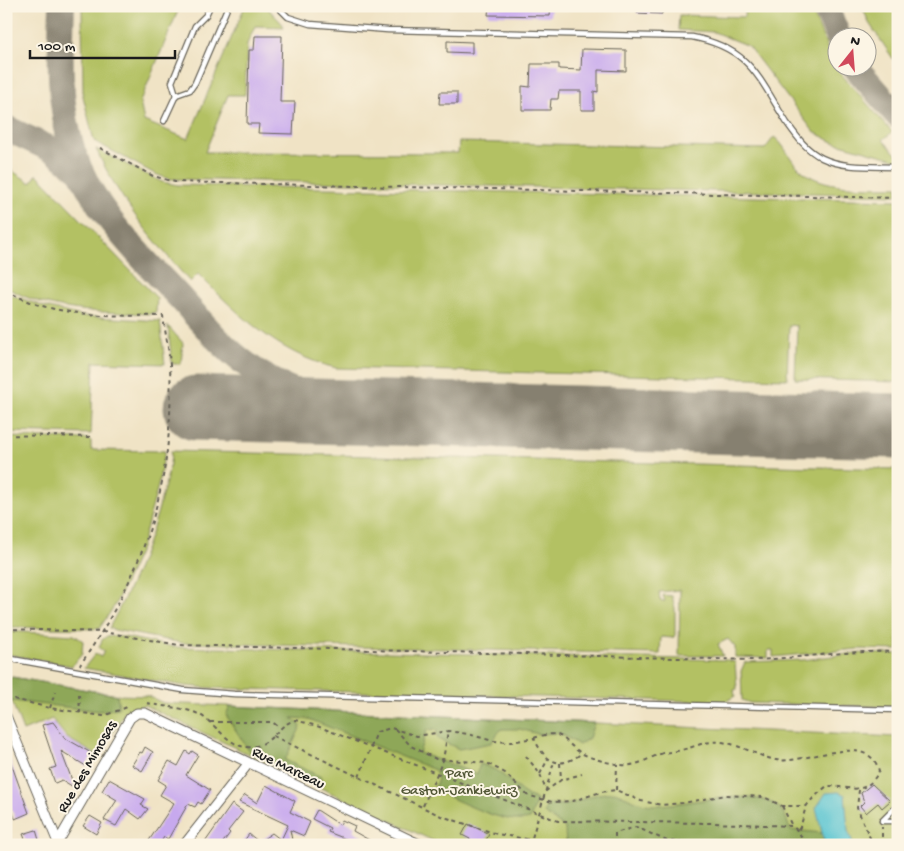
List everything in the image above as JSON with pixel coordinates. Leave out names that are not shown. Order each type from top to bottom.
[{"type":"street","name":"Rue des Mimosas","points":[[58,843],[130,718],[137,713],[145,713]]},
{"type":"street","name":"Rue Marceau","points":[[145,713],[238,757],[248,764],[421,845]]},
{"type":"street","points":[[6,716],[58,843]]},
{"type":"street","points":[[184,845],[248,764]]},
{"type":"lane","points":[[164,121],[176,95],[172,82],[195,26],[206,15],[210,6]]},
{"type":"lane","points":[[176,95],[190,90],[195,83],[228,6]]},
{"type":"lane","points":[[277,6],[288,17],[310,24],[388,30],[692,37],[712,41],[732,49],[749,64],[797,137],[812,152],[842,164],[898,167]]},
{"type":"lane","points":[[6,658],[183,690],[234,694],[898,710]]},
{"type":"lane","points":[[882,820],[898,805]]},
{"type":"lane","points":[[882,820],[898,821]]},
{"type":"path","points":[[100,148],[153,176],[175,182],[898,198]]},
{"type":"path","points":[[6,290],[31,301],[80,315],[163,316],[170,364],[167,455],[156,510],[143,552],[125,593],[103,632],[76,670]]},
{"type":"path","points":[[6,435],[91,437]]},
{"type":"path","points":[[6,629],[103,632],[179,645],[753,660],[795,658],[857,651],[898,652]]},
{"type":"path","points":[[50,708],[55,692]]},
{"type":"path","points":[[79,694],[80,713]]},
{"type":"path","points":[[295,720],[558,822],[792,826]]},
{"type":"path","points":[[210,722],[272,722],[279,727]]},
{"type":"path","points":[[359,777],[377,732],[391,728],[417,736],[448,731],[494,741],[511,742],[551,734],[559,735],[582,754],[617,765],[638,764],[661,754],[712,742],[730,745],[778,760],[845,750],[871,756],[877,762],[879,771],[874,780],[859,789],[827,786],[806,806],[804,819],[798,830]]},
{"type":"path","points":[[395,729],[410,746],[436,759],[487,764],[496,767],[527,795],[543,800],[561,803],[601,792],[616,790],[641,801],[662,805],[726,795],[764,797],[782,806],[806,806]]},
{"type":"path","points":[[423,806],[443,760],[448,731]]},
{"type":"path","points":[[273,736],[441,816],[497,834],[532,840],[544,845]]},
{"type":"path","points":[[534,738],[539,750],[554,762],[560,763],[576,759],[582,754]]},
{"type":"path","points":[[526,756],[540,774],[546,791]]},
{"type":"path","points":[[540,774],[548,759]]},
{"type":"path","points":[[530,845],[554,762]]},
{"type":"path","points":[[560,763],[561,780]]},
{"type":"path","points":[[616,790],[617,765]]},
{"type":"path","points":[[546,791],[561,780],[582,774]]},
{"type":"path","points":[[859,789],[858,808],[871,845]]},
{"type":"path","points":[[782,806],[792,826],[798,830],[806,845]]},
{"type":"path","points":[[882,820],[882,845]]},
{"type":"path","points":[[632,822],[636,827],[667,841],[715,845]]},
{"type":"path","points":[[614,845],[616,833],[636,827]]},
{"type":"green space","points":[[82,6],[180,6],[140,102],[144,121],[188,139],[245,6],[267,6],[284,27],[255,26],[247,44],[245,95],[228,95],[205,152],[458,153],[459,142],[765,149],[774,137],[781,143],[798,167],[808,175],[832,184],[845,186],[898,187],[898,195],[169,179],[155,174],[94,141],[83,96]]},
{"type":"green space","points":[[745,6],[809,6],[807,8],[808,12],[812,11],[826,44],[826,78],[845,78],[892,132],[883,140],[898,156],[898,160],[833,142],[814,132],[748,46],[714,32],[678,30],[679,15],[744,17]]},
{"type":"green space","points":[[862,6],[898,6],[898,66],[876,33],[876,28],[872,28]]},
{"type":"green space","points":[[96,149],[162,182],[178,185],[898,200],[898,382],[795,379],[797,326],[789,325],[787,379],[336,368],[315,362],[278,343],[261,331],[244,318],[198,274],[190,282],[126,203]]},
{"type":"green space","points":[[6,167],[31,183],[37,174],[157,298],[156,312],[150,314],[76,310],[40,302],[6,287]]},
{"type":"green space","points":[[6,293],[45,307],[82,316],[160,321],[165,364],[94,362],[91,434],[6,432]]},
{"type":"green space","points":[[168,326],[183,343],[181,364],[172,364]]},
{"type":"green space","points":[[6,437],[88,439],[91,441],[91,450],[165,451],[158,486],[141,548],[115,605],[99,629],[6,627]]},
{"type":"green space","points":[[171,451],[898,469],[898,650],[858,649],[773,657],[773,650],[768,650],[768,658],[735,657],[735,647],[728,639],[718,644],[723,656],[679,656],[680,590],[659,592],[660,601],[665,601],[663,595],[672,596],[675,608],[675,635],[673,638],[661,637],[660,654],[182,643],[115,630],[109,628],[133,580],[152,531],[168,474]]},
{"type":"green space","points":[[6,631],[74,635],[83,641],[82,654],[72,666],[6,654]]},
{"type":"green space","points":[[107,636],[125,637],[175,647],[727,660],[735,662],[737,689],[734,690],[735,696],[725,702],[185,686],[84,668],[95,654],[101,657],[104,651],[99,648],[102,640]]},
{"type":"green space","points":[[855,653],[898,654],[898,707],[750,703],[742,700],[741,671],[745,662],[803,660]]},
{"type":"green space","name":"Parc Gaston-Jankiewicz","points":[[6,676],[117,695],[148,696],[163,703],[898,737],[898,845],[636,845],[632,843],[631,845],[442,845],[144,705],[126,711],[98,756],[67,738],[52,719],[23,731],[12,702],[6,703]]},
{"type":"green space","points":[[6,676],[117,695],[119,708],[100,711],[12,701],[6,703]]},
{"type":"green space","points":[[230,706],[594,723],[589,738],[579,745],[560,733],[538,734],[520,729],[501,729],[491,743],[459,749],[438,739],[436,729],[427,730],[419,753],[477,774],[480,764],[489,767],[537,800],[530,819],[519,820],[495,816],[434,790],[438,779],[435,770],[309,719],[292,718],[301,726],[285,760],[321,777],[323,785],[271,760],[251,754],[226,715]]},
{"type":"green space","points":[[614,792],[649,805],[723,798],[742,797],[759,799],[773,803],[783,812],[790,830],[823,833],[825,845],[636,845],[632,843],[629,845],[566,845],[565,828],[544,813],[547,804],[566,805],[598,794]]},
{"type":"water","points":[[839,792],[845,795],[848,831],[854,845],[825,845],[816,808],[826,793]]},
{"type":"building","points":[[489,6],[551,6],[550,16],[488,15]]},
{"type":"building","points":[[637,6],[662,6],[662,14],[637,13]]},
{"type":"building","points":[[255,36],[282,36],[280,102],[295,102],[293,134],[258,133],[259,124],[247,124],[249,50],[254,50]]},
{"type":"building","points":[[447,41],[472,42],[472,53],[447,52]]},
{"type":"building","points":[[582,49],[626,50],[626,71],[598,70],[598,92],[594,91],[594,110],[581,110],[581,91],[559,91],[558,99],[551,99],[550,110],[522,110],[522,86],[530,87],[531,64],[559,64],[559,69],[581,70]]},
{"type":"building","points":[[440,92],[457,92],[457,104],[439,104]]},
{"type":"building","points":[[53,722],[65,738],[93,754],[86,766],[61,751],[75,788],[62,780],[55,783],[50,769],[56,767],[42,725]]},
{"type":"building","points":[[145,747],[153,752],[142,771],[132,765]]},
{"type":"building","points":[[186,751],[190,754],[192,751],[198,755],[186,775],[210,790],[201,804],[198,802],[195,807],[188,804],[168,839],[164,837],[159,845],[146,845],[174,803],[160,795],[166,785],[158,780],[169,761],[178,766]]},
{"type":"building","points":[[7,752],[29,813],[15,819],[6,791]]},
{"type":"building","points":[[109,779],[145,799],[141,805],[148,809],[140,819],[126,809],[116,826],[104,820],[117,800],[102,791]]},
{"type":"building","points":[[872,784],[890,801],[882,808],[878,803],[866,813],[860,806],[864,802],[861,793]]},
{"type":"building","points":[[266,785],[295,801],[290,812],[310,822],[304,836],[290,830],[293,845],[241,845],[249,834],[259,842],[272,833],[281,840],[288,825],[239,802],[245,795],[257,803]]},
{"type":"building","points":[[232,804],[243,812],[228,831],[230,833],[221,845],[203,845]]},
{"type":"building","points":[[317,810],[340,825],[342,820],[355,826],[353,831],[378,845],[361,845],[328,832],[330,828],[312,819]]},
{"type":"building","points":[[90,816],[102,823],[96,834],[83,826]]},
{"type":"building","points":[[468,824],[489,834],[484,845],[468,845],[470,839],[462,835]]},
{"type":"building","points":[[36,830],[39,840],[27,844],[23,834]]},
{"type":"taxiway","points":[[62,6],[61,80],[68,134],[82,174],[105,213],[119,232],[218,339],[237,357],[259,373],[287,388],[317,399],[380,413]]},
{"type":"taxiway","points":[[825,6],[835,28]]},
{"type":"taxiway","points":[[865,78],[898,116]]},
{"type":"taxiway","points":[[6,128],[55,151],[80,171]]},
{"type":"runway","points":[[196,408],[898,426]]}]
